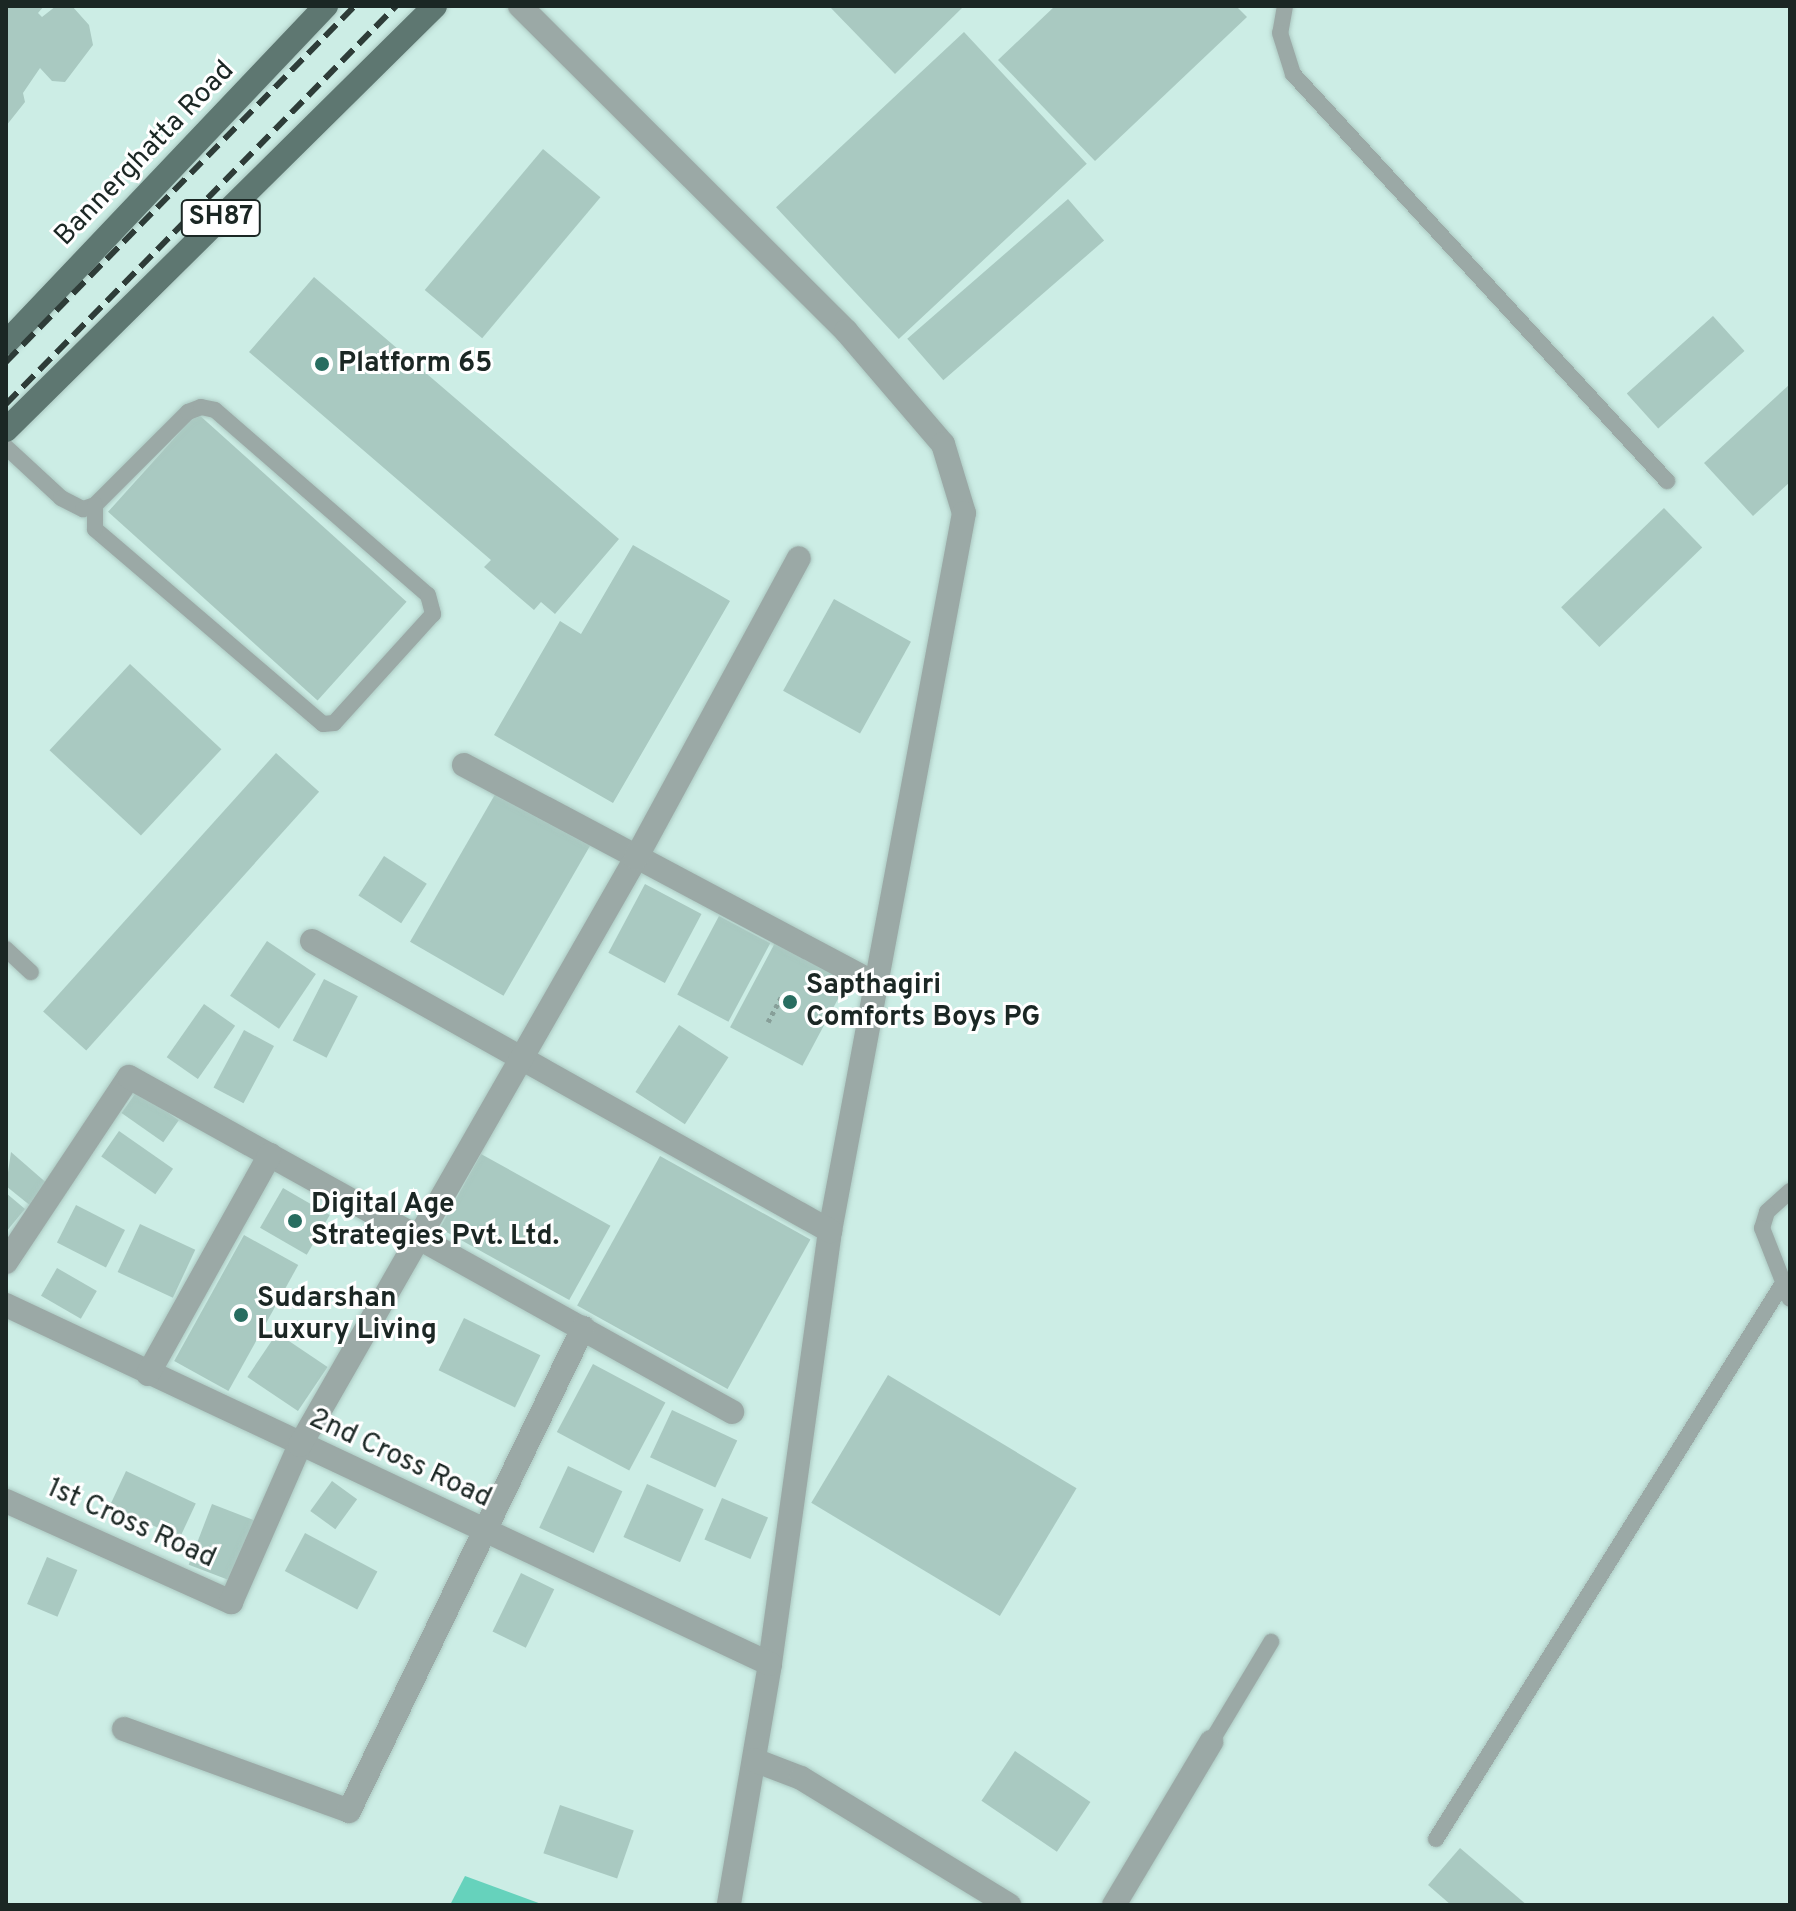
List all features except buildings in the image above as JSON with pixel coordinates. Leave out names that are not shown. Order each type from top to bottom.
[{"type":"main road","name":"Bannerghatta Road","points":[[6,343],[326,6]]},
{"type":"main road","name":"SH87","points":[[6,430],[435,6]]},
{"type":"street","points":[[520,6],[846,331],[943,444],[964,513],[830,1231],[770,1664],[729,1905]]},
{"type":"street","points":[[300,1445],[519,1057],[636,858],[799,558]]},
{"type":"street","points":[[464,765],[874,983]]},
{"type":"street","points":[[312,941],[830,1231]]},
{"type":"street","points":[[6,1262],[129,1077],[732,1412]]},
{"type":"street","points":[[148,1374],[270,1155]]},
{"type":"street","name":"2nd Cross Road","points":[[6,1305],[770,1664]]},
{"type":"street","points":[[124,1729],[349,1811],[487,1532],[583,1328]]},
{"type":"street","name":"1st Cross Road","points":[[6,1501],[231,1602],[300,1445]]},
{"type":"street","points":[[1114,1905],[1211,1742]]},
{"type":"street","points":[[754,1760],[801,1778],[1009,1905]]},
{"type":"lane","points":[[1285,6],[1280,33],[1293,74],[1667,481]]},
{"type":"lane","points":[[6,447],[70,505],[95,505],[188,412],[201,407],[215,410],[428,595],[433,614],[334,723],[323,724],[95,529],[95,505]]},
{"type":"lane","points":[[6,949],[31,972]]},
{"type":"lane","points":[[1790,1191],[1767,1212],[1762,1228],[1790,1299]]},
{"type":"lane","points":[[1436,1839],[1783,1283]]},
{"type":"lane","points":[[1211,1742],[1271,1642]]},
{"type":"path","points":[[768,1022],[782,996]]},
{"type":"green space","points":[[465,1876],[544,1905],[450,1905]]},
{"type":"railway","points":[[6,362],[355,6]]},
{"type":"railway","points":[[6,404],[396,6]]},
{"type":"place","name":"Platform 65","points":[[322,364]]},
{"type":"place","name":"Sapthagiri Comforts Boys PG","points":[[790,1002]]},
{"type":"place","name":"Digital Age Strategies Pvt. Ltd.","points":[[295,1221]]},
{"type":"place","name":"Sudarshan Luxury Living","points":[[241,1315]]}]
